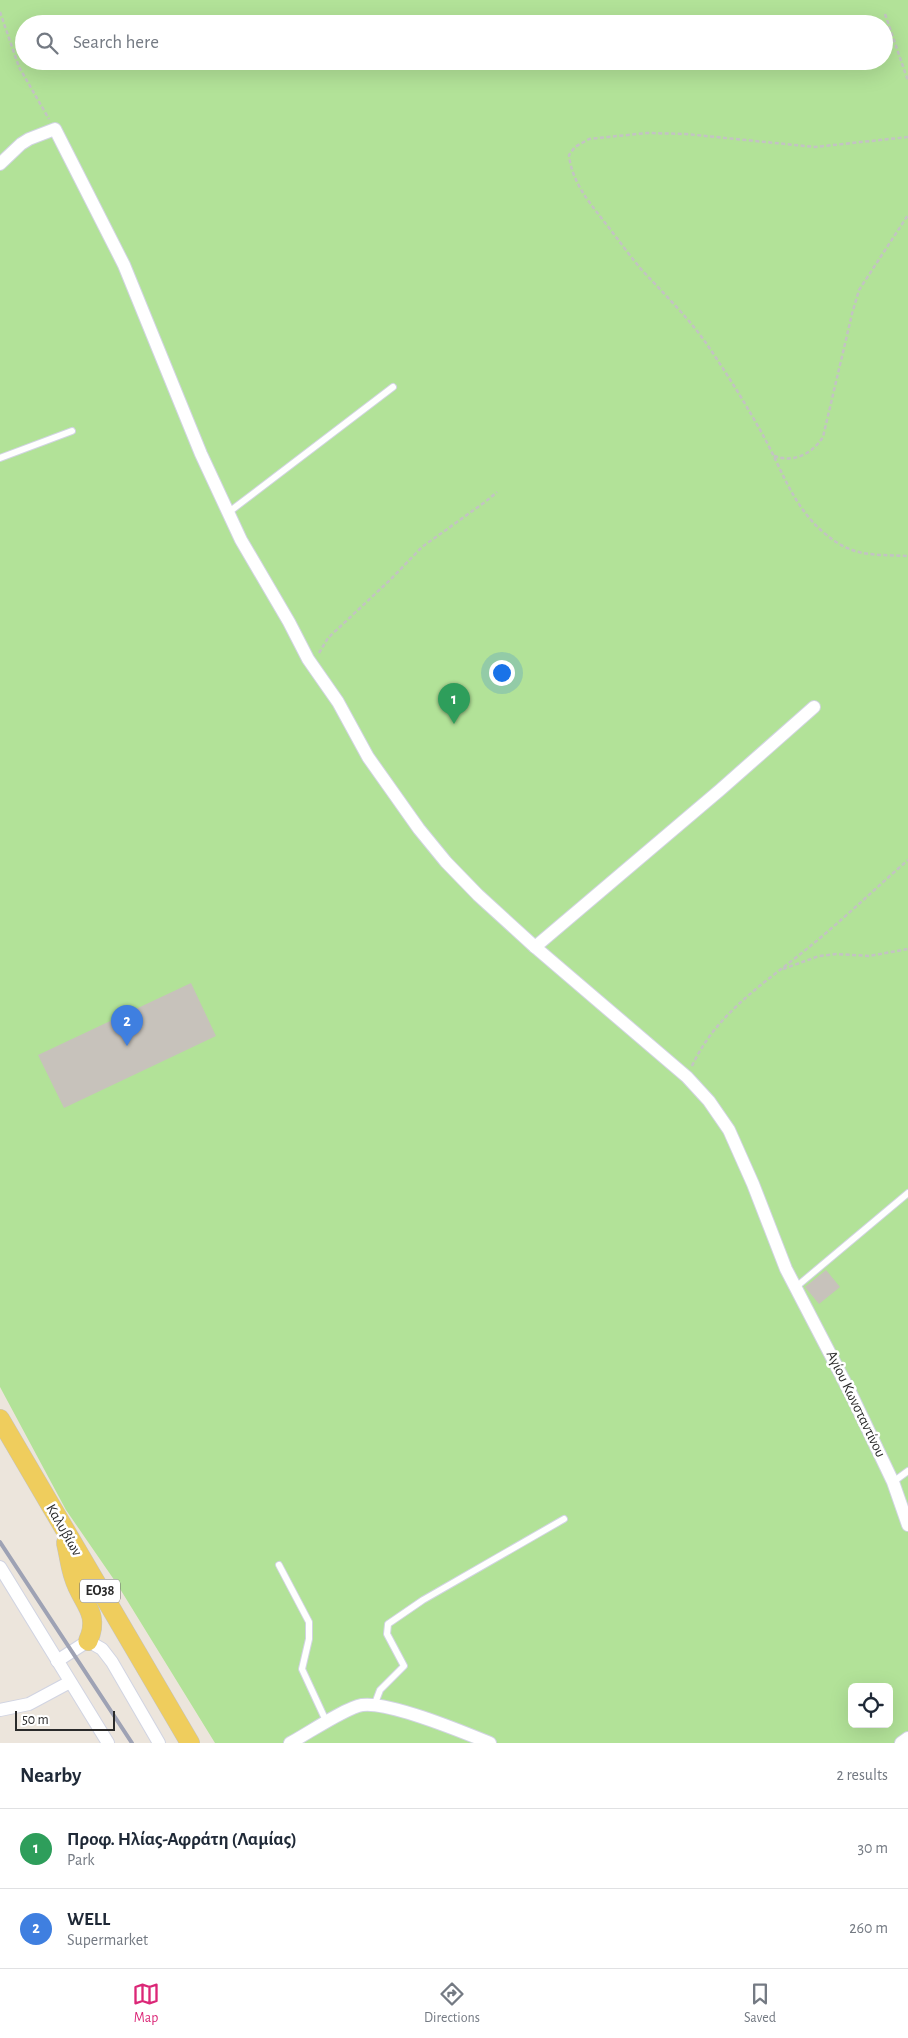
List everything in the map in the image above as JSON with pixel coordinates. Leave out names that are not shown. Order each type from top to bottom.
[{"type":"main road","name":"Καλυβίων","points":[[0,1419],[190,1743]]},
{"type":"main road","points":[[63,1529],[74,1580],[86,1602],[93,1623],[92,1633],[88,1641]]},
{"type":"street","points":[[0,164],[21,144],[55,129]]},
{"type":"street","name":"Αγίου Κωνσταντίνου","points":[[55,129],[124,265],[201,454],[228,512],[255,566],[316,670],[338,702],[368,757],[419,829],[446,862],[478,895],[535,947],[687,1077],[709,1100],[728,1130],[753,1184],[778,1249],[834,1358],[893,1482],[908,1525]]},
{"type":"street","points":[[535,947],[720,790],[814,707]]},
{"type":"street","points":[[0,1567],[108,1743]]},
{"type":"street","points":[[57,1661],[88,1641],[102,1649],[112,1662],[159,1743]]},
{"type":"street","points":[[0,1710],[29,1704],[70,1682]]},
{"type":"street","points":[[290,1743],[344,1712],[362,1705],[384,1706],[430,1720],[490,1743]]},
{"type":"street","points":[[901,1743],[908,1738]]},
{"type":"lane","points":[[228,512],[392,387]]},
{"type":"lane","points":[[0,458],[72,431]]},
{"type":"lane","points":[[796,1287],[908,1194]]},
{"type":"lane","points":[[893,1482],[908,1470]]},
{"type":"lane","points":[[374,1706],[380,1690],[404,1666],[387,1634],[388,1624],[423,1600],[564,1519]]},
{"type":"lane","points":[[279,1565],[309,1622],[309,1639],[302,1669],[326,1723]]},
{"type":"path","points":[[0,12],[15,55]]},
{"type":"path","points":[[893,37],[908,81]]},
{"type":"path","points":[[21,70],[55,129]]},
{"type":"path","points":[[908,136],[815,147],[686,134],[647,133],[589,139],[575,147],[568,155],[570,170],[579,188],[640,268],[687,318],[706,343],[764,436],[785,483],[801,508],[823,532],[844,548],[864,555],[908,556]]},
{"type":"path","points":[[773,456],[789,459],[804,455],[816,448],[823,437],[859,290],[908,215]]},
{"type":"path","points":[[316,670],[319,653],[328,638],[391,579],[422,546],[485,502],[496,492]]},
{"type":"path","points":[[687,1077],[706,1040],[720,1022],[758,986],[820,938],[908,860]]},
{"type":"path","points":[[779,970],[818,956],[836,954],[868,956],[908,949]]},
{"type":"green space","points":[[0,0],[908,0],[908,1743],[215,1743],[117,1584],[66,1510],[0,1387]]},
{"type":"building","points":[[191,983],[216,1036],[64,1108],[38,1055]]},
{"type":"building","points":[[826,1270],[840,1287],[819,1304],[805,1287]]},
{"type":"railway","points":[[0,1542],[132,1743]]},
{"type":"place","name":"Προφ. Ηλίας-Αφράτη (Λαμίας)","points":[[454,724]]},
{"type":"place","name":"WELL","points":[[127,1046]]}]
